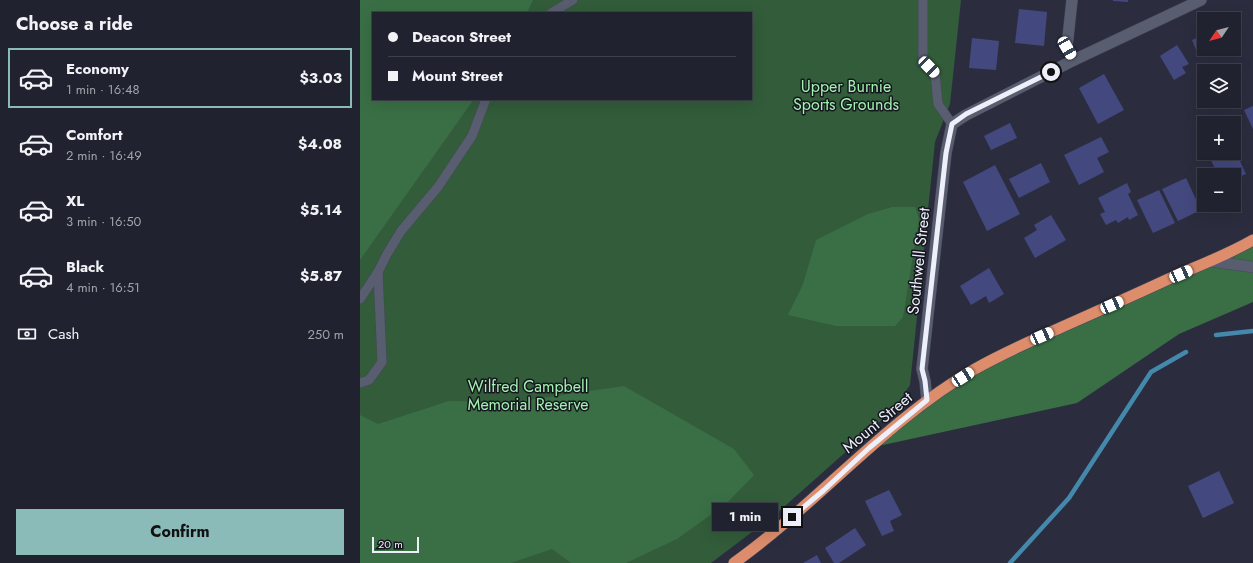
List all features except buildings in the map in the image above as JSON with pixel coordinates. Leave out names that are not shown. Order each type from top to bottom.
[{"type":"highway","name":"Mount Street","points":[[734,563],[760,544],[824,490],[869,448],[927,400],[975,369],[1253,240]]},
{"type":"street","points":[[1072,0],[1067,48],[1074,60]]},
{"type":"street","points":[[952,124],[966,114],[1074,60],[1201,0]]},
{"type":"street","name":"Southwell Street","points":[[927,400],[922,369],[946,153],[952,124]]},
{"type":"street","points":[[1210,261],[1253,267]]},
{"type":"lane","points":[[554,12],[573,0]]},
{"type":"lane","points":[[923,0],[923,61],[935,73],[938,104],[952,124]]},
{"type":"lane","points":[[360,299],[378,272],[401,231],[438,187],[472,136],[486,100]]},
{"type":"lane","points":[[360,383],[369,380],[382,362],[378,272]]},
{"type":"green space","name":"Wilfred Campbell Memorial Reserve","points":[[360,0],[961,0],[950,104],[935,142],[910,385],[895,408],[776,514],[711,563],[360,563]]},
{"type":"green space","points":[[360,0],[533,0],[527,12],[372,12],[372,100],[473,100],[360,260]]},
{"type":"green space","points":[[892,207],[915,207],[919,219],[903,317],[895,326],[836,326],[788,315],[803,284],[816,240],[868,214]]},
{"type":"green space","points":[[1253,240],[1253,302],[1179,334],[1077,403],[869,448],[975,369]]},
{"type":"green space","points":[[624,386],[734,449],[754,475],[726,504],[677,539],[626,563],[571,563],[552,549],[511,563],[360,563],[360,415],[378,424],[449,401],[514,402]]},
{"type":"waterway","points":[[1216,335],[1253,331]]},
{"type":"waterway","points":[[1010,563],[1069,498],[1151,372],[1186,352]]},
{"type":"route","points":[[792,517],[824,490],[869,448],[927,400],[922,369],[946,153],[952,124],[966,114],[1051,72]]},
{"type":"park label","name":"Upper Burnie Sports Grounds","points":[[846,95]]}]
